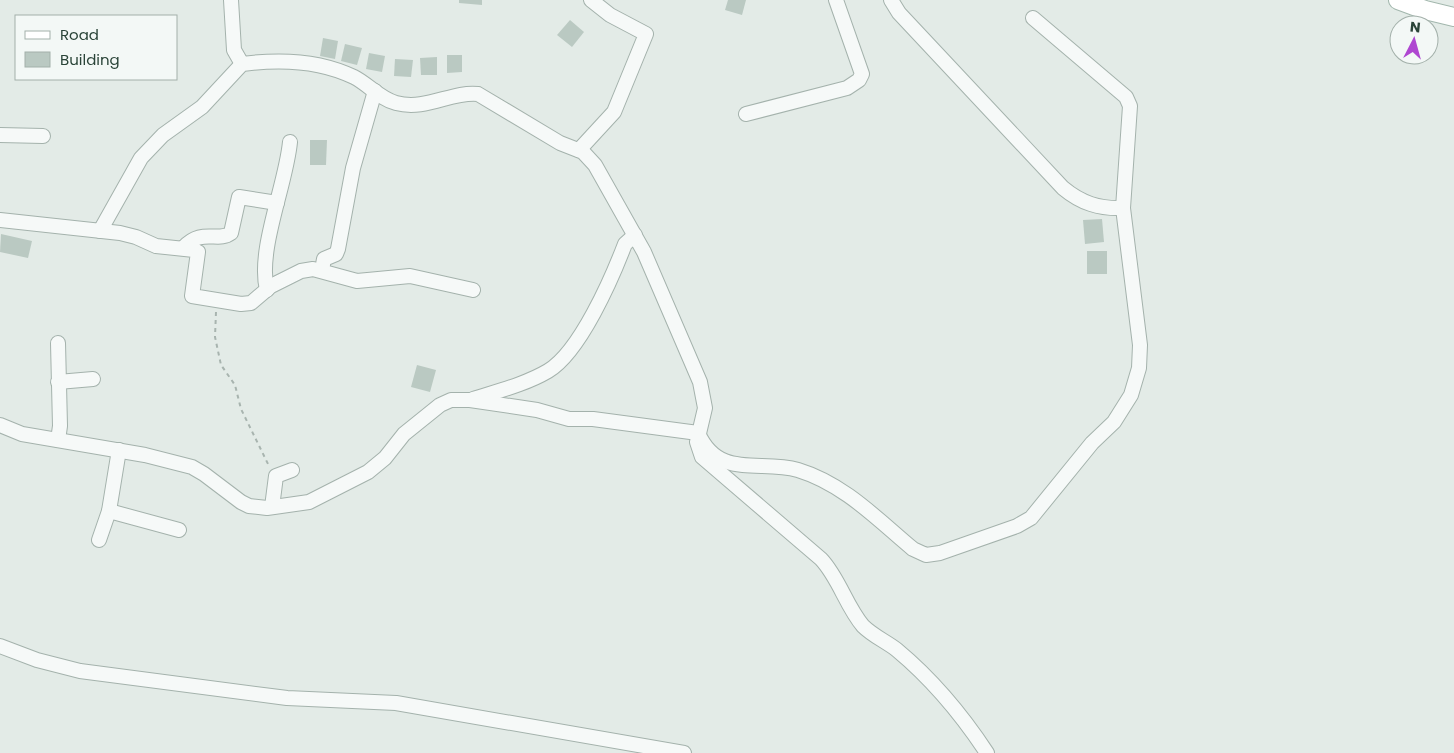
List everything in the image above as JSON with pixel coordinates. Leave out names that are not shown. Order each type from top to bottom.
[{"type":"main road","points":[[1398,0],[1424,10],[1454,17]]},
{"type":"street","points":[[231,0],[234,50],[242,64]]},
{"type":"street","points":[[579,150],[614,112],[646,34],[610,15],[591,0]]},
{"type":"street","points":[[746,114],[847,88],[859,80],[862,74],[836,0]]},
{"type":"street","points":[[891,0],[899,13],[1063,188],[1085,203],[1103,208],[1123,208]]},
{"type":"street","points":[[698,433],[708,450],[726,462],[740,466],[798,470],[840,488],[913,549],[926,555],[940,553],[1023,524],[1036,514],[1092,443],[1120,415],[1131,395],[1137,378],[1140,334],[1123,208],[1130,111],[1126,97],[1033,18]]},
{"type":"street","points":[[100,230],[127,180],[147,151],[163,135],[202,107],[242,64],[284,62],[316,64],[354,77],[394,103],[439,102],[468,93],[478,94],[488,98],[560,143],[579,150],[591,158],[635,235],[704,395],[705,408],[698,433],[698,450],[702,457],[821,559],[834,576],[864,627],[897,650],[945,697],[963,717],[988,753]]},
{"type":"street","points":[[322,270],[324,260],[336,254],[338,250],[353,168],[375,90]]},
{"type":"street","points":[[0,135],[44,136]]},
{"type":"street","points":[[267,290],[264,279],[266,257],[290,142]]},
{"type":"street","points":[[183,248],[200,236],[224,237],[231,233],[239,197],[278,203]]},
{"type":"street","points":[[0,220],[100,230],[128,235],[162,248],[183,248],[198,252],[192,296],[217,300],[251,303],[267,290],[301,271],[322,270],[357,281],[410,276],[473,290]]},
{"type":"street","points":[[470,400],[547,372],[556,365],[579,339],[625,244],[635,235]]},
{"type":"street","points":[[58,343],[60,426],[58,440]]},
{"type":"street","points":[[58,382],[93,379]]},
{"type":"street","points":[[0,425],[16,433],[119,450],[192,467],[249,506],[272,507],[309,502],[368,472],[384,458],[399,438],[440,405],[452,400],[470,400],[537,410],[569,419],[594,419],[698,433]]},
{"type":"street","points":[[99,540],[109,511],[119,450]]},
{"type":"street","points":[[272,507],[276,476],[292,470]]},
{"type":"street","points":[[109,511],[179,530]]},
{"type":"street","points":[[0,646],[59,666],[102,674],[287,698],[390,702],[684,753]]},
{"type":"path","points":[[217,300],[215,337],[221,365],[235,385],[241,409],[268,465],[276,476]]},
{"type":"building","points":[[459,0],[482,0],[482,5],[459,3]]},
{"type":"building","points":[[728,0],[746,0],[742,15],[725,10]]},
{"type":"building","points":[[570,20],[584,32],[572,47],[557,35]]},
{"type":"building","points":[[323,38],[338,41],[335,59],[320,56]]},
{"type":"building","points":[[345,44],[362,48],[357,65],[341,61]]},
{"type":"building","points":[[369,53],[385,56],[382,72],[366,69]]},
{"type":"building","points":[[447,55],[462,55],[462,72],[447,73]]},
{"type":"building","points":[[437,57],[437,75],[421,75],[420,58]]},
{"type":"building","points":[[395,59],[413,60],[411,77],[394,76]]},
{"type":"building","points":[[310,140],[327,140],[326,165],[310,165]]},
{"type":"building","points":[[1102,219],[1104,242],[1085,244],[1083,220]]},
{"type":"building","points":[[1,234],[32,241],[28,258],[0,252]]},
{"type":"building","points":[[1087,251],[1107,251],[1107,274],[1087,274]]},
{"type":"building","points":[[417,365],[436,370],[430,392],[411,387]]}]
